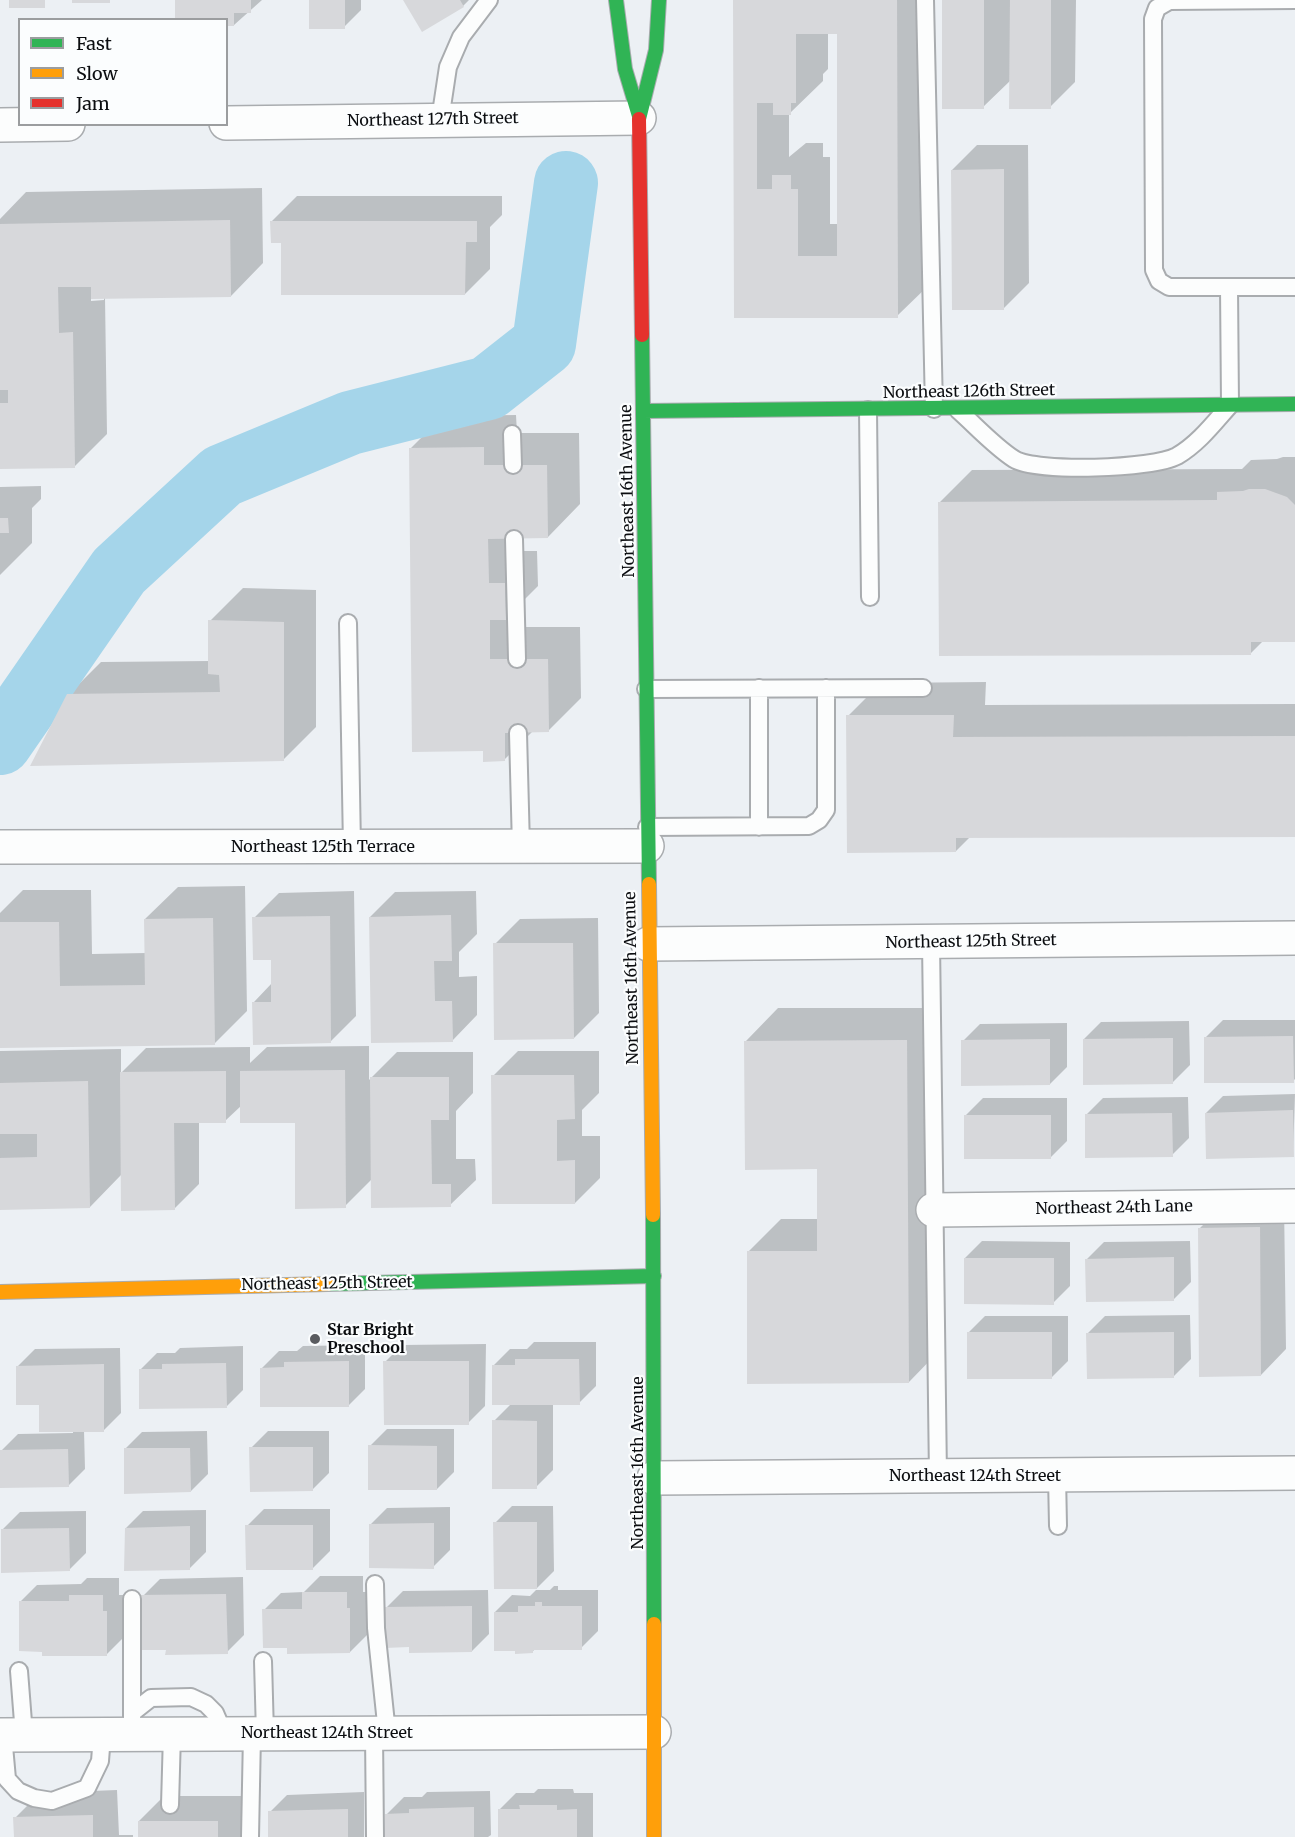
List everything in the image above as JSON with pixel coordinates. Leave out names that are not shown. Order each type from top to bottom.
[{"type":"street","name":"Northeast 16th Avenue","points":[[616,0],[625,69],[639,118],[654,1276],[654,1837]]},
{"type":"street","name":"Northeast 16th Avenue","points":[[639,118],[656,50],[658,0]]},
{"type":"street","name":"Northeast 127th Street","points":[[228,123],[639,118]]},
{"type":"street","points":[[0,125],[18,125]]},
{"type":"street","name":"Northeast 126th Street","points":[[644,411],[1295,404]]},
{"type":"street","name":"Northeast 125th Terrace","points":[[0,847],[521,847],[647,837]]},
{"type":"street","name":"Northeast 125th Street","points":[[648,944],[1295,938]]},
{"type":"street","name":"Northeast 24th Lane","points":[[933,1210],[1295,1206]]},
{"type":"street","name":"Northeast 125th Street","points":[[0,1292],[654,1276]]},
{"type":"street","name":"Northeast 124th Street","points":[[654,1478],[1295,1473]]},
{"type":"street","name":"Northeast 124th Street","points":[[9,1735],[122,1728],[172,1734],[654,1732]]},
{"type":"lane","points":[[440,120],[448,67],[461,37],[489,0]]},
{"type":"lane","points":[[925,0],[934,409]]},
{"type":"lane","points":[[1295,0],[1169,1],[1157,8],[1153,20],[1154,270],[1159,280],[1169,287],[1295,287]]},
{"type":"lane","points":[[957,409],[1014,459],[1028,465],[1049,468],[1153,464],[1177,456],[1203,435],[1230,405],[1229,287]]},
{"type":"lane","points":[[868,410],[870,597]]},
{"type":"lane","points":[[512,434],[513,465]]},
{"type":"lane","points":[[514,539],[517,659]]},
{"type":"lane","points":[[348,623],[352,847]]},
{"type":"lane","points":[[759,688],[759,827]]},
{"type":"lane","points":[[647,837],[759,827],[808,826],[819,820],[826,810],[826,688]]},
{"type":"lane","points":[[646,689],[923,688]]},
{"type":"lane","points":[[518,733],[521,847]]},
{"type":"lane","points":[[931,942],[938,1477]]},
{"type":"lane","points":[[1057,1475],[1058,1526]]},
{"type":"lane","points":[[375,1584],[381,1733],[375,1837]]},
{"type":"lane","points":[[122,1728],[132,1599]]},
{"type":"lane","points":[[250,1837],[247,1734],[263,1661]]},
{"type":"lane","points":[[19,1671],[9,1735],[7,1779],[18,1791],[34,1798],[52,1801],[87,1788],[100,1761],[122,1728],[151,1698],[190,1697],[206,1704],[215,1713],[247,1734]]},
{"type":"lane","points":[[170,1805],[172,1734]]},
{"type":"building","points":[[9,0],[45,0],[45,8],[9,8]]},
{"type":"building","points":[[72,0],[110,0],[110,3],[72,3]]},
{"type":"building","points":[[175,0],[251,0],[251,13],[234,13],[234,26],[228,26],[228,18],[175,18]]},
{"type":"building","points":[[309,0],[345,0],[345,29],[309,29]]},
{"type":"building","points":[[403,0],[460,0],[464,7],[422,32]]},
{"type":"building","points":[[733,0],[897,0],[898,318],[734,318]],"holes":[[[796,34],[837,34],[837,256],[798,256],[798,189],[791,189],[791,175],[772,175],[772,189],[757,189],[757,103],[773,103],[773,115],[791,115],[791,103],[796,103]]]},
{"type":"building","points":[[942,0],[984,0],[984,109],[942,109]]},
{"type":"building","points":[[1010,0],[1051,0],[1051,109],[1009,109]]},
{"type":"building","points":[[1004,169],[1004,310],[952,310],[951,170]]},
{"type":"building","points":[[230,220],[231,297],[91,299],[91,287],[58,287],[59,333],[73,332],[75,468],[0,469],[0,403],[8,403],[8,390],[0,390],[0,224]]},
{"type":"building","points":[[270,221],[477,221],[477,242],[466,242],[465,295],[281,295],[281,243],[271,243]]},
{"type":"building","points":[[484,447],[484,465],[547,465],[548,538],[488,539],[489,583],[505,583],[506,620],[490,620],[490,659],[548,659],[549,732],[505,733],[505,761],[483,762],[483,751],[412,752],[409,448]]},
{"type":"building","points":[[1265,489],[1287,497],[1295,505],[1295,642],[1251,642],[1251,655],[939,656],[938,502],[1217,500],[1217,492]]},
{"type":"building","points":[[0,518],[8,518],[9,533],[0,533]]},
{"type":"building","points":[[208,620],[284,622],[284,761],[30,766],[67,694],[220,692],[219,675],[208,674]]},
{"type":"building","points":[[846,715],[954,715],[953,737],[1295,736],[1295,837],[956,838],[956,852],[847,853]]},
{"type":"building","points":[[451,915],[452,961],[434,961],[435,1001],[452,1001],[453,1042],[371,1043],[369,917]]},
{"type":"building","points":[[330,916],[331,1043],[253,1045],[252,1002],[271,1002],[271,960],[253,960],[252,917]]},
{"type":"building","points":[[213,918],[215,1045],[0,1048],[0,922],[59,922],[60,986],[145,985],[144,919]]},
{"type":"building","points":[[493,943],[573,943],[574,1039],[494,1040]]},
{"type":"building","points":[[1293,1036],[1294,1083],[1204,1083],[1204,1037]]},
{"type":"building","points":[[1173,1038],[1173,1084],[1083,1085],[1083,1039]]},
{"type":"building","points":[[1050,1039],[1050,1085],[961,1086],[961,1040]]},
{"type":"building","points":[[907,1040],[909,1383],[747,1384],[747,1251],[817,1251],[817,1169],[745,1170],[744,1041]]},
{"type":"building","points":[[345,1070],[346,1208],[295,1209],[295,1123],[240,1123],[240,1071]]},
{"type":"building","points":[[226,1071],[226,1123],[174,1123],[175,1210],[121,1211],[120,1072]]},
{"type":"building","points":[[491,1075],[574,1075],[575,1119],[557,1120],[557,1161],[575,1160],[575,1204],[492,1204]]},
{"type":"building","points":[[370,1077],[449,1077],[449,1120],[431,1120],[432,1184],[451,1184],[451,1207],[371,1208]]},
{"type":"building","points":[[88,1081],[90,1208],[0,1210],[0,1158],[37,1157],[37,1134],[0,1134],[0,1083]]},
{"type":"building","points":[[1293,1110],[1294,1157],[1206,1159],[1205,1113]]},
{"type":"building","points":[[1172,1113],[1173,1157],[1085,1158],[1085,1114]]},
{"type":"building","points":[[964,1115],[1051,1115],[1051,1159],[964,1159]]},
{"type":"building","points":[[1260,1227],[1261,1376],[1199,1377],[1198,1228]]},
{"type":"building","points":[[1174,1257],[1174,1301],[1086,1302],[1085,1259]]},
{"type":"building","points":[[964,1258],[1054,1258],[1054,1305],[964,1304]]},
{"type":"building","points":[[967,1332],[1052,1332],[1052,1379],[967,1379]]},
{"type":"building","points":[[1174,1332],[1174,1378],[1087,1379],[1086,1333]]},
{"type":"building","points":[[515,1359],[579,1359],[580,1405],[492,1405],[492,1365],[515,1365]]},
{"type":"building","points":[[349,1361],[349,1407],[260,1407],[260,1368],[284,1367],[284,1362]]},
{"type":"building","points":[[383,1361],[469,1361],[469,1425],[384,1425]]},
{"type":"building","points":[[226,1363],[227,1408],[139,1409],[139,1369],[162,1369],[162,1364]]},
{"type":"building","points":[[104,1364],[104,1432],[39,1432],[39,1405],[16,1405],[16,1366]]},
{"type":"building","points":[[492,1420],[537,1421],[537,1489],[492,1489]]},
{"type":"building","points":[[368,1445],[437,1446],[437,1490],[368,1490]]},
{"type":"building","points":[[249,1447],[313,1447],[313,1491],[250,1492]]},
{"type":"building","points":[[124,1448],[190,1448],[191,1492],[124,1494]]},
{"type":"building","points":[[68,1449],[69,1487],[0,1488],[0,1450]]},
{"type":"building","points":[[493,1522],[537,1522],[537,1589],[494,1589]]},
{"type":"building","points":[[434,1523],[434,1569],[369,1568],[369,1524]]},
{"type":"building","points":[[245,1525],[313,1525],[313,1570],[246,1570]]},
{"type":"building","points":[[190,1526],[190,1570],[124,1571],[125,1528]]},
{"type":"building","points":[[69,1528],[70,1571],[1,1573],[1,1529]]},
{"type":"building","points":[[302,1592],[347,1592],[347,1608],[350,1608],[350,1653],[287,1654],[287,1648],[263,1648],[262,1609],[302,1609]]},
{"type":"building","points":[[226,1594],[228,1654],[165,1655],[166,1650],[142,1650],[141,1595]]},
{"type":"building","points":[[69,1595],[103,1595],[103,1611],[107,1611],[107,1656],[42,1656],[42,1652],[19,1651],[19,1601],[69,1601]]},
{"type":"building","points":[[535,1602],[542,1602],[542,1606],[582,1606],[582,1650],[533,1650],[533,1653],[515,1654],[515,1651],[494,1651],[494,1612],[518,1612],[518,1606],[535,1606]]},
{"type":"building","points":[[472,1606],[472,1652],[409,1653],[409,1647],[385,1648],[385,1607]]},
{"type":"building","points":[[519,1805],[557,1805],[557,1810],[577,1809],[577,1837],[498,1837],[498,1809],[520,1809]]},
{"type":"building","points":[[474,1807],[474,1837],[385,1837],[385,1814],[409,1813],[409,1809]]},
{"type":"building","points":[[348,1809],[348,1837],[268,1837],[268,1811]]},
{"type":"building","points":[[93,1815],[93,1837],[14,1837],[13,1817]]},
{"type":"building","points":[[138,1821],[218,1821],[218,1837],[138,1837]]},
{"type":"waterway","points":[[0,743],[119,571],[222,476],[350,423],[488,388],[544,344],[566,183]]},
{"type":"traffic: fast","points":[[616,0],[625,69],[639,116]]},
{"type":"traffic: fast","points":[[639,119],[656,50],[659,0]]},
{"type":"traffic: fast","points":[[642,335],[649,884]]},
{"type":"traffic: fast","points":[[643,411],[1295,404]]},
{"type":"traffic: fast","points":[[653,1215],[654,1624]]},
{"type":"traffic: fast","points":[[328,1284],[654,1276]]},
{"type":"traffic: slow","points":[[649,884],[653,1215]]},
{"type":"traffic: slow","points":[[0,1292],[328,1284]]},
{"type":"traffic: slow","points":[[654,1624],[654,1837]]},
{"type":"traffic: jam","points":[[639,119],[642,335]]},
{"type":"place","name":"Star Bright Preschool","points":[[315,1339]]}]
